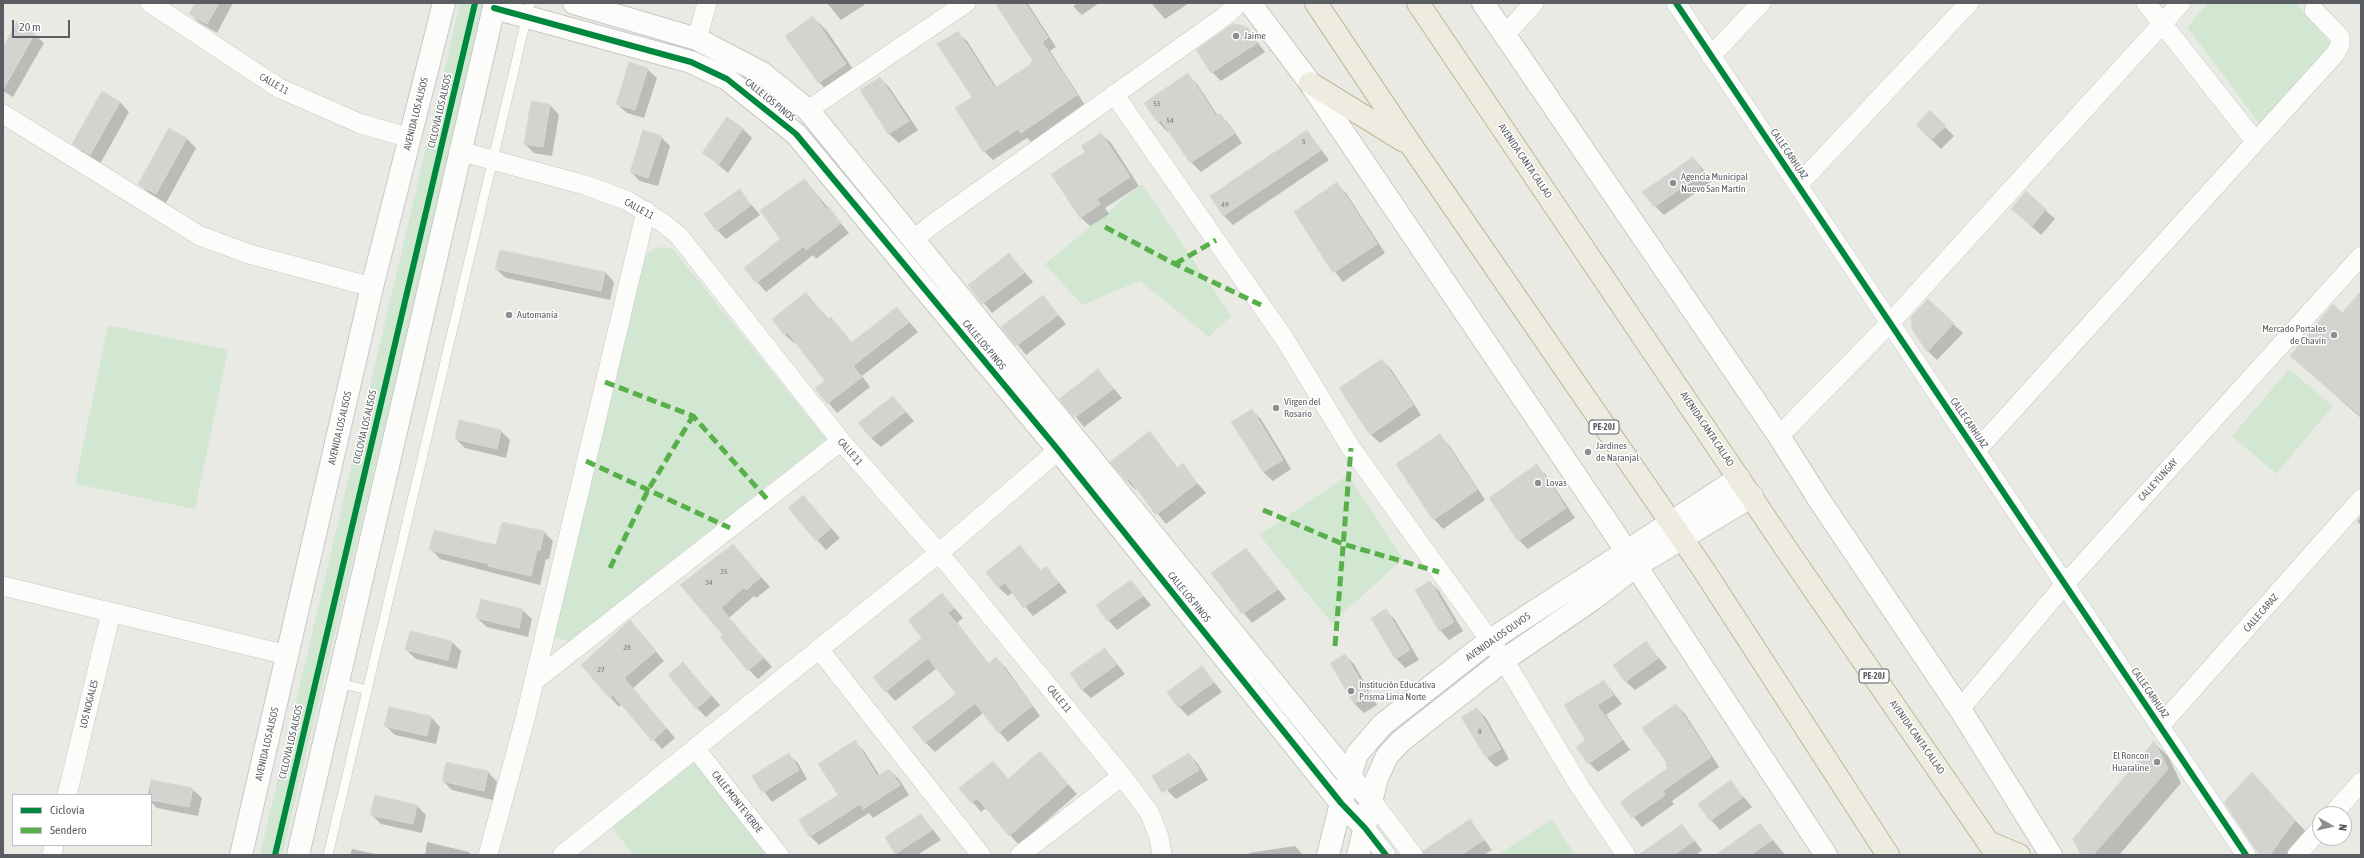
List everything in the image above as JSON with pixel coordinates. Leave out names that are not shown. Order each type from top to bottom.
[{"type":"highway","name":"PE-20J","points":[[1316,3],[1411,145],[1676,531],[1888,855]]},
{"type":"highway","name":"AVENIDA CANTA CALLAO","points":[[1418,3],[1739,478],[1994,849]]},
{"type":"highway","points":[[1310,83],[1411,145]]},
{"type":"highway","points":[[1994,849],[2019,855]]},
{"type":"main road","name":"AVENIDA LOS ALISOS","points":[[241,855],[372,287],[444,3]]},
{"type":"main road","name":"CALLE LOS PINOS","points":[[574,3],[697,39],[762,72],[808,110],[913,241],[1066,445],[1341,803],[1366,828]]},
{"type":"main road","points":[[1250,3],[1310,83],[1631,558],[1826,855]]},
{"type":"main road","points":[[1483,3],[1779,436],[1818,498],[1960,709],[2051,855]]},
{"type":"main road","name":"CALLE LOS PINOS","points":[[494,5],[529,10],[691,62],[727,79],[759,102],[796,134],[1372,801]]},
{"type":"main road","points":[[298,855],[339,683],[459,151],[494,5]]},
{"type":"main road","name":"AVENIDA LOS OLIVOS","points":[[1676,531],[1739,478]]},
{"type":"main road","name":"AVENIDA LOS OLIVOS","points":[[1328,855],[1341,803],[1357,754],[1382,725],[1489,641],[1676,531],[1752,496]]},
{"type":"main road","name":"AVENIDA LOS OLIVOS","points":[[1358,855],[1366,828],[1377,778],[1387,756],[1401,741],[1504,660],[1593,599],[1631,558]]},
{"type":"street","name":"CALLE 11","points":[[150,3],[279,88],[361,124],[410,138]]},
{"type":"street","points":[[697,39],[707,3]]},
{"type":"street","points":[[808,110],[966,3]]},
{"type":"street","points":[[913,241],[930,226],[1225,16],[1239,3]]},
{"type":"street","points":[[1505,35],[1534,3]]},
{"type":"street","name":"CALLE CARHUAZ","points":[[1676,3],[2246,855]]},
{"type":"street","points":[[1711,56],[1761,3]]},
{"type":"street","points":[[1798,185],[1969,3]]},
{"type":"street","points":[[2146,3],[2255,141]]},
{"type":"street","points":[[1779,436],[1890,323],[2181,3]]},
{"type":"street","points":[[1976,451],[2335,54],[2340,46],[2340,37],[2314,10]]},
{"type":"street","points":[[1114,94],[1284,338],[1351,448],[1504,660],[1580,787],[1626,855]]},
{"type":"street","points":[[3,114],[200,236],[249,254],[372,287]]},
{"type":"street","name":"CALLE 11","points":[[459,151],[585,185],[628,201],[646,211],[679,236],[841,442],[939,553],[1122,776],[1149,812],[1159,837],[1162,855]]},
{"type":"street","points":[[488,855],[534,681],[646,211]]},
{"type":"street","name":"CALLE YUNGAY","points":[[1960,709],[2065,584],[2361,256]]},
{"type":"street","points":[[534,681],[841,442]]},
{"type":"street","points":[[562,855],[939,553],[1066,445]]},
{"type":"street","name":"CALLE CARAZ","points":[[2160,726],[2361,499]]},
{"type":"street","points":[[3,586],[287,655]]},
{"type":"street","name":"LOS NOGALES","points":[[66,794],[111,613]]},
{"type":"street","points":[[820,649],[981,855]]},
{"type":"street","name":"CALLE MONTE VERDE","points":[[695,748],[779,855]]},
{"type":"street","points":[[1020,855],[1122,776]]},
{"type":"street","points":[[2340,806],[2361,782]]},
{"type":"street","points":[[1372,801],[1413,855]]},
{"type":"street","points":[[1366,828],[1386,855]]},
{"type":"street","points":[[2297,855],[2312,838]]},
{"type":"lane","points":[[328,855],[492,160],[529,10]]},
{"type":"lane","points":[[339,683],[367,690]]},
{"type":"green space","points":[[460,3],[486,3],[282,855],[260,855]]},
{"type":"green space","points":[[2208,3],[2296,3],[2332,45],[2261,126],[2187,27]]},
{"type":"green space","points":[[1142,184],[1231,316],[1209,337],[1140,281],[1082,305],[1045,264]]},
{"type":"green space","points":[[657,247],[673,249],[826,439],[569,641],[553,637],[642,258]]},
{"type":"green space","points":[[108,325],[228,350],[195,509],[75,484]]},
{"type":"green space","points":[[2289,369],[2333,406],[2276,474],[2232,436]]},
{"type":"green space","points":[[1348,475],[1403,559],[1332,623],[1259,535]]},
{"type":"green space","points":[[695,762],[768,855],[633,855],[612,827]]},
{"type":"green space","points":[[1552,819],[1575,855],[1498,855]]},
{"type":"building","points":[[195,3],[219,3],[207,24],[189,14]]},
{"type":"building","points":[[995,3],[1025,3],[1048,38],[1042,42],[1077,95],[1021,133],[1018,129],[983,152],[955,108],[972,97],[937,44],[958,31],[995,88],[1028,66],[1033,61]]},
{"type":"building","points":[[813,16],[846,64],[818,83],[785,36]]},
{"type":"building","points":[[17,22],[35,33],[3,90],[3,47]]},
{"type":"building","points":[[1233,24],[1248,28],[1257,43],[1211,73],[1196,50]]},
{"type":"building","points":[[629,62],[648,68],[635,110],[616,104]]},
{"type":"building","points":[[1188,73],[1216,116],[1220,113],[1234,134],[1190,163],[1161,120],[1158,123],[1144,103]]},
{"type":"building","points":[[880,77],[909,121],[888,134],[860,90]]},
{"type":"building","points":[[102,91],[120,102],[90,155],[72,144]]},
{"type":"building","points":[[531,101],[550,104],[543,147],[524,144]]},
{"type":"building","points":[[1930,110],[1946,126],[1931,140],[1916,125]]},
{"type":"building","points":[[727,117],[743,128],[719,164],[702,153]]},
{"type":"building","points":[[169,128],[187,138],[156,194],[138,184]]},
{"type":"building","points":[[643,130],[662,136],[648,178],[630,172]]},
{"type":"building","points":[[1307,130],[1321,150],[1223,216],[1210,196]]},
{"type":"building","points":[[1101,133],[1130,177],[1097,199],[1100,204],[1080,218],[1051,174],[1085,152],[1081,146]]},
{"type":"building","name":"Agencia Municipal Nuevo San Martín","points":[[1693,157],[1703,173],[1654,207],[1642,192]]},
{"type":"building","points":[[805,179],[826,209],[829,207],[841,223],[806,250],[804,246],[756,283],[744,268],[780,239],[760,210]]},
{"type":"building","points":[[1337,182],[1377,244],[1333,273],[1294,212]]},
{"type":"building","points":[[740,189],[751,205],[716,231],[704,214]]},
{"type":"building","points":[[2026,191],[2046,209],[2032,226],[2011,209]]},
{"type":"building","points":[[500,250],[605,272],[601,291],[495,269]]},
{"type":"building","points":[[1009,253],[1024,273],[982,304],[968,285]]},
{"type":"building","name":"Mercado Portales de Chavín","points":[[2361,291],[2361,416],[2290,356],[2333,304],[2342,313]]},
{"type":"building","points":[[806,292],[827,320],[831,317],[851,343],[897,307],[909,322],[853,366],[862,377],[827,404],[815,388],[825,381],[787,332],[784,335],[772,319]]},
{"type":"building","points":[[1043,295],[1058,315],[1016,346],[1001,327]]},
{"type":"building","points":[[1928,299],[1954,323],[1927,352],[1912,329],[1911,317]]},
{"type":"building","points":[[1382,359],[1413,405],[1370,435],[1339,388]]},
{"type":"building","points":[[1098,369],[1113,389],[1074,418],[1059,399]]},
{"type":"building","points":[[893,396],[905,412],[871,438],[858,423]]},
{"type":"building","points":[[1252,409],[1283,460],[1263,472],[1231,422]]},
{"type":"building","points":[[459,420],[501,430],[497,449],[455,439]]},
{"type":"building","points":[[1150,431],[1177,468],[1183,463],[1197,483],[1156,515],[1129,479],[1126,481],[1110,462]]},
{"type":"building","points":[[1440,434],[1477,490],[1433,520],[1396,464]]},
{"type":"building","points":[[1537,464],[1566,508],[1518,541],[1489,498]]},
{"type":"building","points":[[803,495],[831,528],[816,541],[788,508]]},
{"type":"building","points":[[502,522],[544,531],[540,550],[537,550],[531,576],[488,566],[489,564],[429,550],[434,530],[496,545]]},
{"type":"building","points":[[733,544],[761,577],[746,590],[744,587],[721,608],[763,658],[748,671],[720,637],[723,635],[680,585]]},
{"type":"building","points":[[1020,545],[1040,571],[1047,566],[1058,583],[1023,608],[1005,582],[998,588],[986,572]]},
{"type":"building","points":[[1246,548],[1278,589],[1242,614],[1211,573]]},
{"type":"building","points":[[1131,580],[1143,596],[1107,621],[1096,605]]},
{"type":"building","points":[[1430,581],[1454,622],[1439,631],[1415,590]]},
{"type":"building","points":[[942,593],[954,608],[948,613],[988,664],[996,657],[1032,706],[998,733],[975,703],[925,743],[912,727],[956,694],[928,658],[885,692],[873,677],[922,638],[908,620]]},
{"type":"building","points":[[481,599],[523,609],[519,628],[476,618]]},
{"type":"building","points":[[1386,609],[1410,650],[1395,659],[1371,618]]},
{"type":"building","points":[[630,620],[656,651],[624,678],[666,728],[652,741],[613,695],[609,698],[581,665]]},
{"type":"building","points":[[410,631],[452,641],[448,660],[405,650]]},
{"type":"building","points":[[1646,641],[1658,658],[1625,682],[1613,665]]},
{"type":"building","points":[[1105,648],[1116,665],[1081,690],[1070,673]]},
{"type":"building","points":[[1345,654],[1369,695],[1354,704],[1330,663]]},
{"type":"building","points":[[683,662],[711,696],[696,709],[668,675]]},
{"type":"building","points":[[1202,666],[1214,682],[1178,708],[1167,692]]},
{"type":"building","points":[[1604,680],[1613,695],[1597,705],[1622,740],[1588,764],[1576,747],[1585,740],[1564,705]]},
{"type":"building","points":[[1676,704],[1711,757],[1663,791],[1665,795],[1632,818],[1620,802],[1668,768],[1665,764],[1667,763],[1642,728]]},
{"type":"building","points":[[389,707],[431,716],[427,736],[384,726]]},
{"type":"building","points":[[1477,708],[1501,749],[1486,758],[1461,717]]},
{"type":"building","points":[[855,740],[877,776],[889,769],[900,785],[863,809],[860,804],[809,837],[799,820],[838,795],[818,764]]},
{"type":"building","points":[[2154,741],[2168,769],[2093,855],[2081,855],[2073,839]]},
{"type":"building","points":[[1040,751],[1068,784],[1009,836],[977,798],[971,803],[959,788],[993,761],[1008,779]]},
{"type":"building","points":[[789,753],[799,770],[762,793],[752,776]]},
{"type":"building","points":[[1189,753],[1199,770],[1162,793],[1152,776]]},
{"type":"building","points":[[446,762],[488,771],[484,791],[442,781]]},
{"type":"building","points":[[2252,772],[2295,820],[2270,855],[2258,853],[2224,802]]},
{"type":"building","points":[[151,780],[193,788],[189,807],[152,800]]},
{"type":"building","points":[[1731,780],[1743,797],[1710,821],[1698,804]]},
{"type":"building","points":[[375,795],[417,805],[413,824],[370,815]]},
{"type":"building","points":[[921,814],[932,830],[895,854],[885,837]]},
{"type":"building","points":[[1470,819],[1484,840],[1461,855],[1424,855],[1423,851]]},
{"type":"building","points":[[1760,823],[1772,840],[1751,855],[1716,855]]},
{"type":"building","points":[[1682,824],[1694,841],[1674,855],[1638,855]]},
{"type":"marked path","points":[[1105,227],[1175,264],[1261,305]]},
{"type":"marked path","points":[[1175,264],[1216,240]]},
{"type":"marked path","points":[[605,382],[693,416],[767,499]]},
{"type":"marked path","points":[[610,568],[648,490],[693,416]]},
{"type":"marked path","points":[[1335,646],[1351,448]]},
{"type":"marked path","points":[[586,461],[730,528]]},
{"type":"marked path","points":[[1263,510],[1343,544],[1439,572]]},
{"type":"cycle path","name":"CICLOVÍA LOS ALISOS","points":[[275,855],[475,3]]},
{"type":"cycle path","points":[[1676,3],[2246,855]]},
{"type":"cycle path","points":[[494,8],[691,62],[727,79],[796,134],[1059,451],[1341,803],[1365,828],[1386,855]]},
{"type":"place","name":"Jaime","points":[[1236,36]]},
{"type":"place","name":"Agencia Municipal Nuevo San Martín","points":[[1673,183]]},
{"type":"place","name":"Automanía","points":[[509,315]]},
{"type":"place","name":"Mercado Portales de Chavín","points":[[2334,335]]},
{"type":"place","name":"Vírgen del Rosario","points":[[1276,408]]},
{"type":"place","name":"Jardines de Naranjal","points":[[1588,452]]},
{"type":"place","name":"Lovas","points":[[1538,483]]},
{"type":"place","name":"Institución Educativa Prisma Lima Norte","points":[[1351,691]]},
{"type":"place","name":"El Roncon Huaraline","points":[[2157,762]]}]
